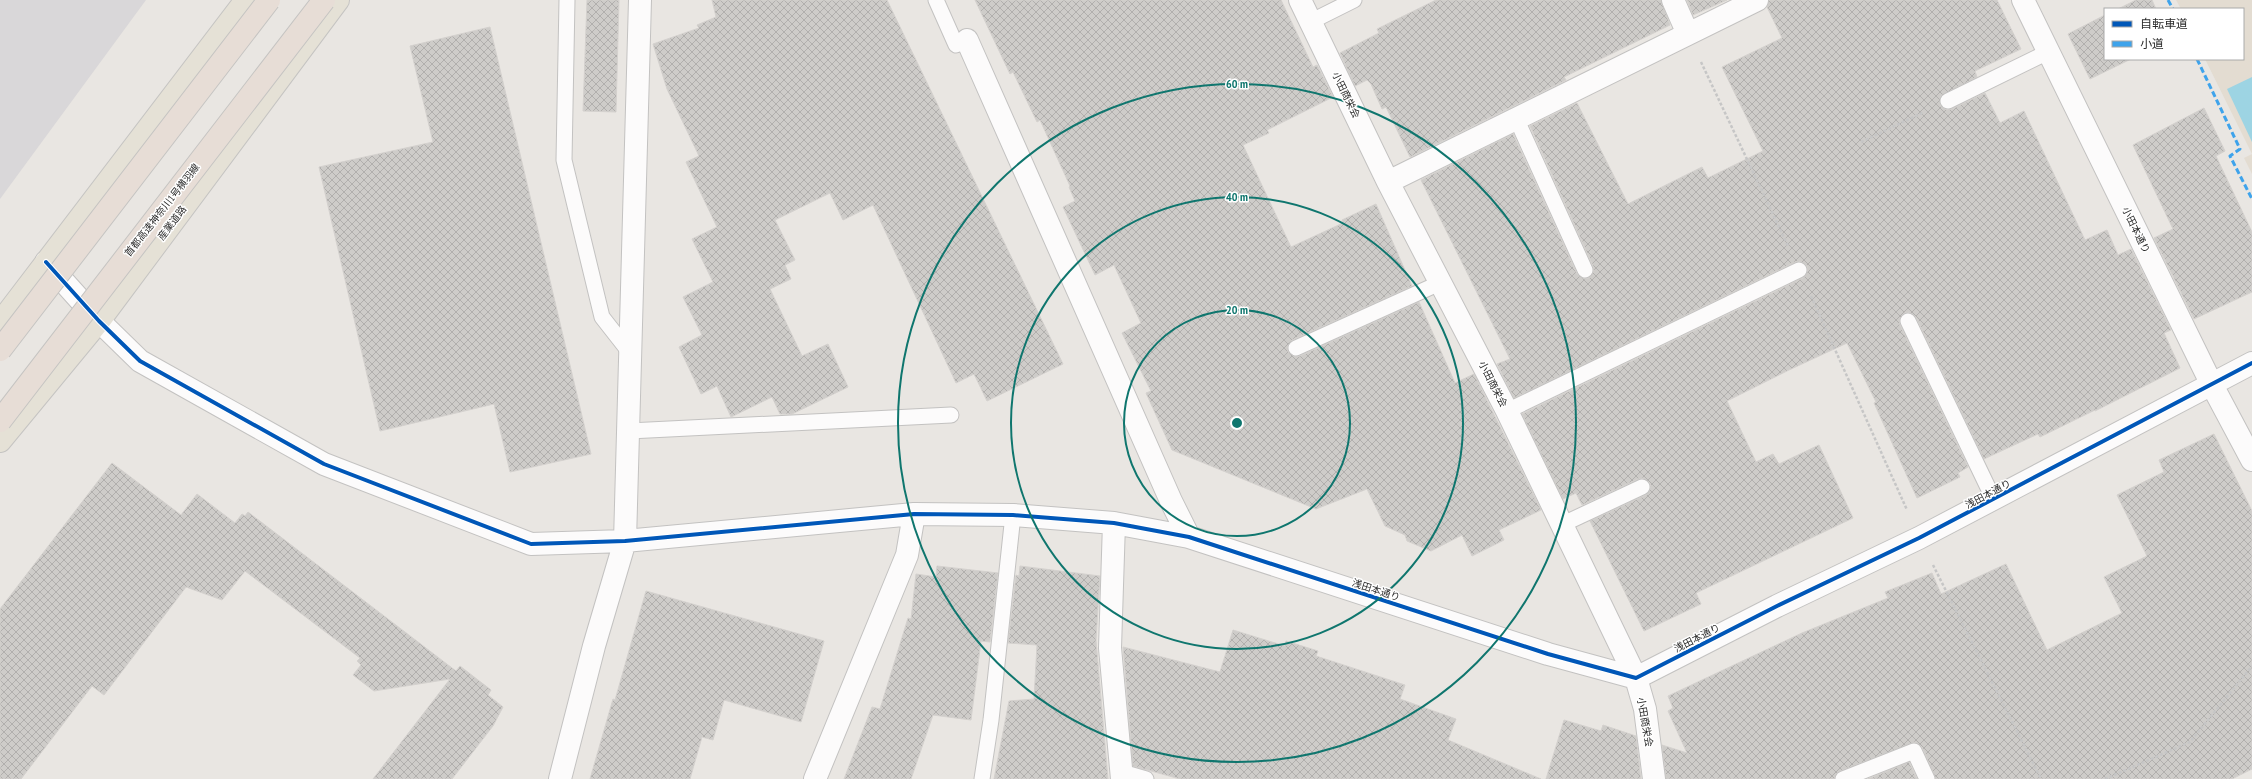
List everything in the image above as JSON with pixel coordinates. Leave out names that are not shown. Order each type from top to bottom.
[{"type":"highway","points":[[0,350],[269,0]]},
{"type":"highway","name":"首都高速神奈川1号横羽線","points":[[0,421],[324,0]]},
{"type":"main road","points":[[0,323],[246,0]]},
{"type":"main road","name":"産業道路","points":[[0,442],[99,321],[338,0]]},
{"type":"street","points":[[560,779],[594,646],[626,540],[640,0]]},
{"type":"street","name":"小田商栄会","points":[[1300,0],[1388,182],[1442,282],[1507,411],[1636,678],[1645,708],[1654,779]]},
{"type":"street","points":[[1673,0],[1688,34]]},
{"type":"street","points":[[1388,182],[1757,0]]},
{"type":"street","name":"小田本通り","points":[[2023,0],[2212,385],[2252,460]]},
{"type":"street","points":[[967,40],[1168,494],[1189,537]]},
{"type":"street","name":"浅田本通り","points":[[46,262],[99,321],[140,361],[324,464],[531,544],[626,540],[914,514],[1013,515],[1114,522],[1189,537],[1548,654],[1636,678],[1777,606],[1919,538],[1994,500],[2252,363]]},
{"type":"street","points":[[815,779],[907,555],[914,514]]},
{"type":"street","points":[[1114,522],[1110,648],[1122,776]]},
{"type":"lane","points":[[568,0],[564,160],[602,317],[631,354]]},
{"type":"lane","points":[[936,0],[956,45],[967,40]]},
{"type":"lane","points":[[1310,22],[1354,0]]},
{"type":"lane","points":[[1948,101],[2048,52]]},
{"type":"lane","points":[[1516,118],[1585,270]]},
{"type":"lane","points":[[1507,411],[1799,270]]},
{"type":"lane","points":[[1296,348],[1442,282]]},
{"type":"lane","points":[[1908,321],[1994,500]]},
{"type":"lane","points":[[629,431],[951,415]]},
{"type":"lane","points":[[1561,525],[1642,487]]},
{"type":"lane","points":[[982,779],[991,720],[1013,515]]},
{"type":"lane","points":[[1843,779],[1914,751],[1927,779]]},
{"type":"lane","points":[[1122,776],[1146,779]]},
{"type":"path","points":[[1688,34],[1799,270],[1919,538],[2041,779]]},
{"type":"path","points":[[1861,142],[1948,101]]},
{"type":"path","points":[[2105,779],[2190,742],[2252,666]]},
{"type":"shaded area","points":[[0,0],[146,0],[0,199]]},
{"type":"shaded area","points":[[2176,0],[2252,0],[2252,154],[2205,60],[2244,60],[2244,8],[2180,8]]},
{"type":"shaded area","points":[[2252,154],[2252,174],[2244,158]]},
{"type":"water","points":[[2252,77],[2252,142],[2227,89]]},
{"type":"building","points":[[587,0],[619,0],[616,112],[583,111]]},
{"type":"building","points":[[712,0],[887,0],[1063,364],[987,401],[974,374],[956,383],[873,205],[843,220],[830,193],[775,220],[795,260],[785,265],[791,279],[770,289],[802,356],[828,344],[848,387],[792,414],[780,414],[772,397],[731,417],[717,386],[701,394],[679,347],[702,335],[683,297],[713,282],[692,239],[717,227],[686,162],[699,156],[667,89],[653,44],[699,28],[697,25],[716,17]]},
{"type":"building","points":[[975,0],[1281,0],[1313,67],[1317,65],[1333,97],[1267,130],[1269,133],[1243,145],[1291,247],[1343,223],[1342,220],[1376,204],[1412,286],[1292,340],[1287,347],[1288,352],[1295,357],[1300,356],[1419,302],[1455,383],[1474,374],[1541,510],[1499,530],[1504,540],[1472,556],[1462,535],[1431,551],[1407,541],[1405,535],[1385,526],[1367,489],[1316,509],[1172,450],[1146,393],[1151,391],[1122,333],[1141,323],[1114,265],[1095,275],[1063,207],[1075,201],[1069,187],[1070,186],[1040,120],[1037,122],[1013,72],[1010,74]]},
{"type":"building","points":[[1436,0],[1661,0],[1670,25],[1564,77],[1566,80],[1410,157],[1386,107],[1382,109],[1371,84],[1367,80],[1355,86],[1340,53],[1379,33],[1377,29]]},
{"type":"building","points":[[1687,0],[1727,0],[1693,15]]},
{"type":"building","points":[[1769,0],[1997,0],[2021,49],[1975,71],[1977,77],[1941,96],[1940,105],[1947,110],[1952,109],[1985,93],[2000,123],[2024,111],[2085,240],[2107,230],[2118,255],[2131,249],[2171,330],[2164,333],[2180,368],[2040,437],[2038,434],[1984,459],[1916,317],[1909,312],[1904,313],[1899,320],[1900,325],[1968,467],[1958,473],[1960,477],[1917,498],[1874,403],[1876,402],[1847,343],[1789,370],[1727,401],[1756,462],[1773,454],[1779,464],[1819,445],[1853,518],[1696,593],[1701,604],[1644,631],[1590,521],[1646,495],[1651,488],[1650,483],[1643,478],[1638,479],[1582,505],[1576,493],[1563,499],[1522,414],[1803,278],[1808,271],[1807,266],[1800,261],[1795,262],[1514,398],[1497,364],[1510,359],[1421,180],[1513,134],[1577,274],[1584,279],[1589,278],[1594,271],[1593,266],[1530,126],[1577,103],[1628,204],[1702,167],[1708,178],[1763,151],[1722,67],[1782,38],[1767,7]]},
{"type":"building","points":[[2136,0],[2152,0],[2156,8],[2120,8]]},
{"type":"building","points":[[2104,16],[2104,60],[2129,60],[2090,79],[2068,34]]},
{"type":"building","points":[[490,27],[591,454],[510,472],[494,404],[380,431],[319,167],[433,142],[410,46]]},
{"type":"building","points":[[2204,108],[2225,151],[2216,156],[2252,232],[2252,292],[2194,319],[2154,238],[2173,229],[2133,145]]},
{"type":"building","points":[[2214,434],[2252,511],[2252,769],[2232,779],[1936,779],[1922,747],[1915,742],[1840,771],[1836,774],[1834,779],[1666,779],[1662,745],[1687,753],[1668,711],[1673,708],[1668,696],[1802,633],[1888,598],[1885,592],[1932,573],[1941,594],[2006,564],[2047,650],[2122,613],[2104,577],[2147,556],[2117,495],[2164,472],[2159,460]]},
{"type":"building","points":[[112,463],[181,515],[197,494],[235,523],[242,514],[245,516],[248,512],[456,671],[460,666],[491,690],[488,695],[503,707],[493,726],[452,779],[373,779],[450,679],[374,691],[353,675],[361,665],[357,661],[360,658],[245,571],[222,600],[186,587],[104,695],[92,686],[21,779],[0,779],[0,609]]},
{"type":"building","points":[[937,566],[998,573],[990,642],[981,641],[971,720],[933,715],[911,779],[844,779],[872,707],[880,709],[908,618],[911,619],[916,574],[936,577]]},
{"type":"building","points":[[1020,566],[1100,576],[1096,640],[1108,779],[994,779],[1009,701],[1034,699],[1037,645],[1008,643],[1016,575],[1019,576]]},
{"type":"building","points":[[646,591],[824,641],[801,722],[724,700],[713,740],[702,737],[690,779],[590,779],[613,699],[615,700]]},
{"type":"building","points":[[1233,630],[1285,646],[1286,641],[1318,651],[1316,656],[1405,685],[1400,699],[1456,719],[1448,740],[1541,779],[1180,779],[1133,766],[1123,647],[1220,672]]},
{"type":"building","points":[[1564,720],[1601,731],[1603,725],[1636,736],[1641,779],[1546,779]]},
{"type":"building","points":[[1909,762],[1917,779],[1868,779]]},
{"type":"marked path","points":[[2168,0],[2172,8]]},
{"type":"marked path","points":[[2197,60],[2240,149],[2230,156],[2252,199]]},
{"type":"cycle path","points":[[46,262],[99,321],[140,361],[324,464],[531,544],[625,541],[914,514],[1013,515],[1114,523],[1189,537],[1548,654],[1636,678],[1777,606],[1919,538],[2252,363]]}]
